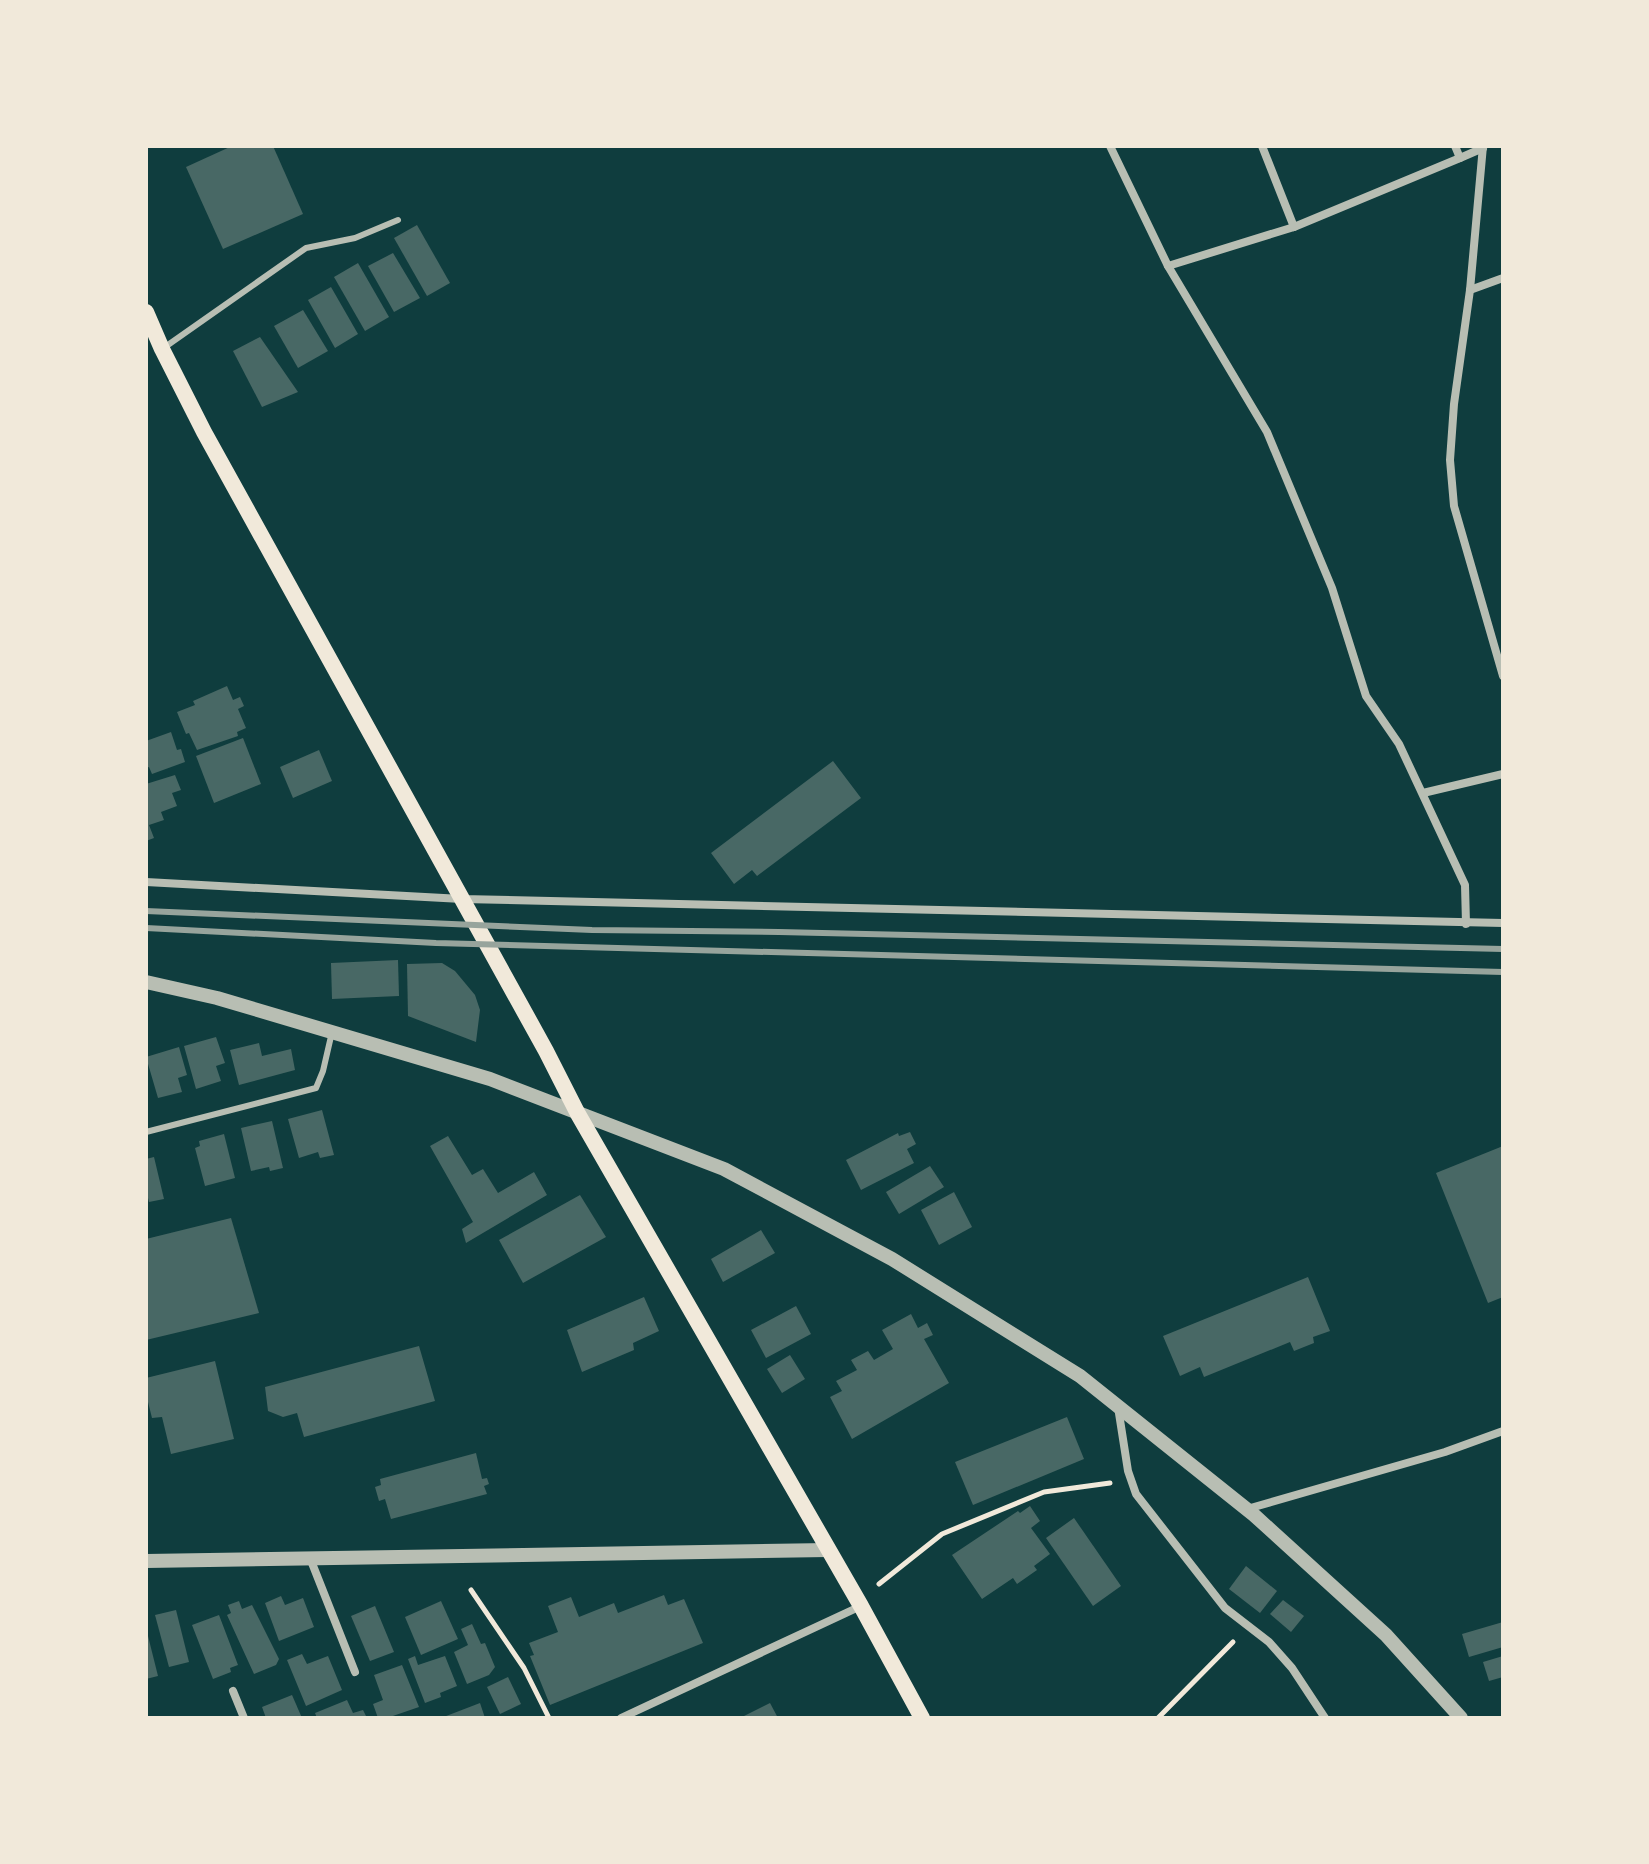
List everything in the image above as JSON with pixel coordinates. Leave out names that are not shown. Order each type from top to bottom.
[{"type":"main road","points":[[146,312],[204,432],[578,1114],[861,1606],[922,1718]]},
{"type":"street","points":[[1110,146],[1168,266],[1267,432],[1332,588],[1366,696],[1399,744],[1465,885],[1466,924]]},
{"type":"street","points":[[1262,146],[1294,227]]},
{"type":"street","points":[[1455,146],[1460,158]]},
{"type":"street","points":[[1168,266],[1294,227],[1483,147]]},
{"type":"street","points":[[1483,147],[1450,460],[1454,506],[1503,676]]},
{"type":"street","points":[[1470,290],[1503,278]]},
{"type":"street","points":[[1423,793],[1503,774]]},
{"type":"street","points":[[146,882],[462,899],[1503,923]]},
{"type":"street","points":[[146,982],[217,998],[490,1079],[724,1169],[892,1259],[1080,1376],[1246,1510],[1386,1635],[1461,1718]]},
{"type":"street","points":[[1117,1407],[1136,1494],[1225,1608],[1269,1642],[1292,1668],[1325,1718]]},
{"type":"street","points":[[1246,1510],[1445,1452],[1503,1431]]},
{"type":"street","points":[[146,1561],[828,1550]]},
{"type":"street","points":[[310,1558],[355,1672]]},
{"type":"street","points":[[621,1718],[861,1606]]},
{"type":"street","points":[[233,1691],[244,1718]]},
{"type":"lane","points":[[162,349],[306,248],[355,238],[398,220]]},
{"type":"lane","points":[[146,1132],[316,1088],[332,1032]]},
{"type":"path","points":[[879,1584],[942,1534],[1044,1492],[1131,1480]]},
{"type":"path","points":[[471,1590],[524,1668],[549,1718]]},
{"type":"path","points":[[1158,1718],[1250,1625]]},
{"type":"building","points":[[232,146],[273,146],[303,214],[223,249],[186,167]]},
{"type":"building","points":[[417,225],[450,283],[427,296],[394,238]]},
{"type":"building","points":[[393,253],[420,298],[394,312],[368,266]]},
{"type":"building","points":[[358,263],[389,317],[365,331],[334,277]]},
{"type":"building","points":[[331,287],[358,334],[335,348],[308,300]]},
{"type":"building","points":[[303,310],[328,351],[298,368],[274,326]]},
{"type":"building","points":[[260,337],[298,392],[262,407],[233,351]]},
{"type":"building","points":[[227,686],[233,700],[240,697],[244,706],[238,709],[246,728],[237,732],[238,736],[197,750],[177,712]]},
{"type":"building","points":[[171,732],[185,762],[152,774],[149,767],[146,768],[146,741]]},
{"type":"building","points":[[243,738],[261,784],[214,803],[196,756]]},
{"type":"building","points":[[319,750],[332,781],[293,798],[280,767]]},
{"type":"building","points":[[833,761],[861,798],[757,876],[752,870],[734,884],[711,853]]},
{"type":"building","points":[[175,775],[181,790],[172,793],[177,806],[161,812],[164,820],[149,825],[154,838],[146,841],[146,784]]},
{"type":"building","points":[[398,960],[399,996],[332,999],[331,963]]},
{"type":"building","points":[[442,963],[455,971],[475,995],[480,1010],[476,1042],[408,1016],[407,964]]},
{"type":"building","points":[[216,1037],[225,1063],[216,1066],[221,1081],[196,1089],[184,1046]]},
{"type":"building","points":[[259,1043],[262,1056],[291,1049],[295,1070],[239,1085],[230,1050]]},
{"type":"building","points":[[179,1047],[187,1075],[178,1078],[182,1092],[158,1098],[146,1057]]},
{"type":"building","points":[[322,1110],[334,1155],[320,1158],[318,1152],[299,1158],[288,1119]]},
{"type":"building","points":[[272,1121],[283,1168],[251,1171],[241,1128]]},
{"type":"building","points":[[910,1132],[916,1144],[907,1149],[914,1163],[861,1190],[846,1160],[898,1133],[899,1136]]},
{"type":"building","points":[[224,1134],[235,1178],[205,1186],[195,1148],[200,1146],[199,1141]]},
{"type":"building","points":[[448,1136],[472,1175],[483,1169],[498,1193],[534,1172],[547,1195],[466,1243],[462,1229],[473,1222],[430,1146]]},
{"type":"building","points":[[1503,1146],[1503,1297],[1488,1303],[1436,1173]]},
{"type":"building","points":[[154,1157],[164,1199],[149,1202],[146,1198],[146,1159]]},
{"type":"building","points":[[930,1166],[944,1187],[899,1214],[886,1192]]},
{"type":"building","points":[[954,1192],[972,1227],[939,1245],[921,1210]]},
{"type":"building","points":[[580,1195],[606,1237],[523,1283],[499,1240]]},
{"type":"building","points":[[231,1218],[259,1313],[146,1340],[146,1239]]},
{"type":"building","points":[[761,1230],[775,1253],[723,1282],[711,1259]]},
{"type":"building","points":[[1308,1277],[1330,1331],[1313,1337],[1314,1343],[1294,1351],[1290,1342],[1204,1377],[1200,1367],[1180,1376],[1163,1336]]},
{"type":"building","points":[[644,1297],[659,1331],[633,1343],[634,1350],[582,1372],[567,1330]]},
{"type":"building","points":[[796,1306],[811,1334],[766,1358],[751,1330]]},
{"type":"building","points":[[911,1314],[918,1328],[927,1323],[933,1335],[924,1339],[949,1383],[852,1439],[830,1397],[842,1391],[836,1381],[857,1370],[851,1360],[868,1351],[874,1360],[893,1349],[882,1330]]},
{"type":"building","points":[[419,1346],[435,1401],[304,1437],[297,1413],[283,1417],[268,1411],[265,1387]]},
{"type":"building","points":[[790,1355],[805,1379],[782,1393],[767,1369]]},
{"type":"building","points":[[215,1361],[234,1439],[171,1454],[162,1417],[152,1418],[146,1378]]},
{"type":"building","points":[[1067,1417],[1084,1459],[973,1505],[955,1462]]},
{"type":"building","points":[[476,1453],[482,1479],[487,1478],[489,1484],[484,1486],[487,1494],[391,1519],[385,1499],[379,1501],[375,1487],[381,1485],[380,1479]]},
{"type":"building","points":[[1030,1506],[1040,1521],[1031,1528],[1050,1554],[1034,1566],[1037,1570],[1017,1584],[1013,1578],[982,1599],[952,1555]]},
{"type":"building","points":[[1074,1518],[1121,1586],[1093,1606],[1046,1538]]},
{"type":"building","points":[[1246,1566],[1277,1591],[1260,1613],[1229,1589]]},
{"type":"building","points":[[664,1595],[668,1605],[684,1599],[703,1643],[550,1705],[530,1656],[534,1655],[529,1643],[558,1632],[548,1606],[571,1597],[579,1617],[614,1603],[618,1613]]},
{"type":"building","points":[[281,1596],[285,1605],[303,1598],[314,1627],[279,1641],[265,1603]]},
{"type":"building","points":[[1283,1600],[1304,1616],[1291,1632],[1270,1614]]},
{"type":"building","points":[[239,1601],[242,1609],[252,1605],[279,1659],[276,1665],[254,1674],[227,1615],[231,1613],[228,1605]]},
{"type":"building","points":[[441,1601],[458,1639],[421,1655],[405,1617]]},
{"type":"building","points":[[375,1606],[394,1652],[370,1661],[351,1616]]},
{"type":"building","points":[[176,1610],[189,1662],[169,1667],[155,1615]]},
{"type":"building","points":[[219,1615],[238,1665],[230,1668],[231,1672],[213,1679],[192,1625]]},
{"type":"building","points":[[1503,1622],[1503,1647],[1469,1657],[1462,1634]]},
{"type":"building","points":[[472,1624],[481,1644],[485,1643],[495,1667],[489,1675],[467,1684],[454,1652],[468,1645],[461,1629]]},
{"type":"building","points":[[146,1628],[158,1676],[146,1679]]},
{"type":"building","points":[[302,1654],[307,1664],[328,1656],[342,1690],[306,1706],[287,1660]]},
{"type":"building","points":[[415,1656],[418,1665],[445,1656],[457,1686],[425,1703],[408,1659]]},
{"type":"building","points":[[1503,1656],[1503,1677],[1489,1681],[1483,1662]]},
{"type":"building","points":[[402,1665],[419,1707],[378,1718],[373,1704],[383,1700],[374,1675]]},
{"type":"building","points":[[508,1677],[521,1704],[500,1714],[487,1687]]},
{"type":"building","points":[[292,1695],[302,1718],[266,1718],[262,1707]]},
{"type":"building","points":[[347,1700],[353,1713],[363,1710],[367,1718],[317,1718],[315,1713]]},
{"type":"building","points":[[480,1703],[485,1718],[441,1718]]},
{"type":"building","points":[[770,1703],[778,1718],[740,1718]]},
{"type":"railway","points":[[146,911],[592,930],[1503,949]]},
{"type":"railway","points":[[146,928],[436,943],[1503,972]]}]
